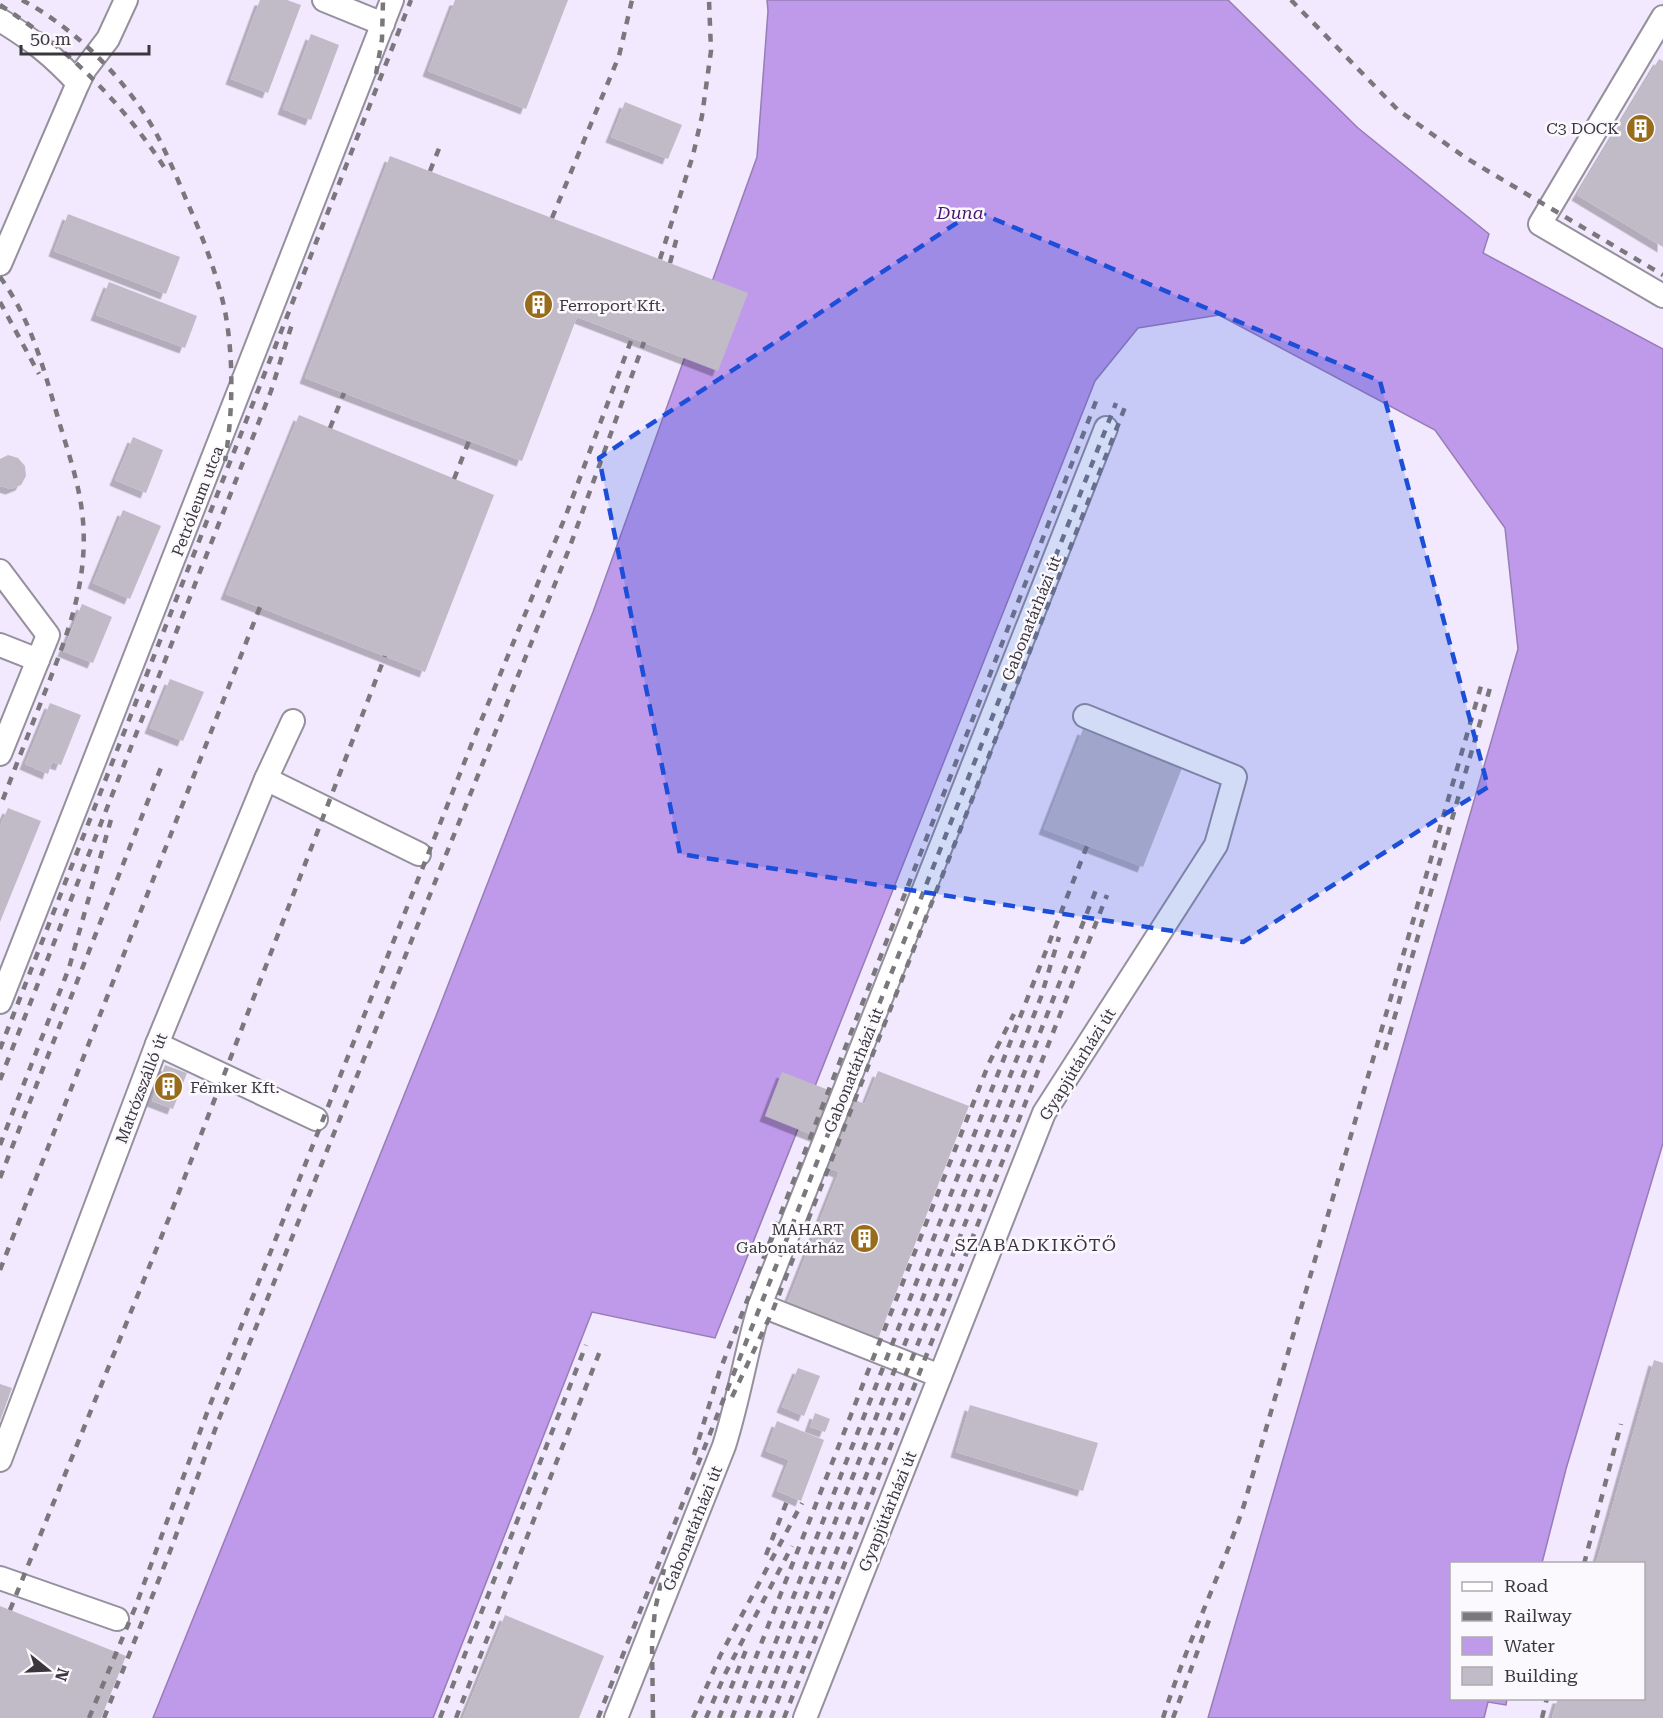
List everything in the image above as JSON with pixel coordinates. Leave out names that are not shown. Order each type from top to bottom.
[{"type":"street","points":[[0,264],[84,69],[108,39],[126,0]]},
{"type":"street","points":[[324,0],[383,24]]},
{"type":"street","name":"Petróleum utca","points":[[0,1002],[392,0]]},
{"type":"street","points":[[1663,17],[1540,225],[1663,296]]},
{"type":"street","points":[[0,20],[33,40],[60,63],[78,83]]},
{"type":"street","name":"Gabonatárházi út","points":[[616,1718],[724,1446],[748,1344],[760,1305],[1106,428]]},
{"type":"street","points":[[0,571],[48,635],[0,754]]},
{"type":"street","points":[[0,645],[38,660]]},
{"type":"street","name":"Gyapjútárházi út","points":[[805,1718],[1044,1113],[1216,845],[1235,777],[1085,716]]},
{"type":"street","name":"Matrózszálló út","points":[[0,1460],[157,1044],[266,779],[293,721]]},
{"type":"street","points":[[266,779],[419,854]]},
{"type":"street","points":[[157,1044],[316,1119]]},
{"type":"street","points":[[760,1305],[940,1376]]},
{"type":"street","points":[[0,1578],[117,1619]]},
{"type":"highlighted area","points":[[975,211],[1380,381],[1488,787],[1243,942],[680,854],[599,458]]},
{"type":"shaded area","points":[[0,0],[767,0],[768,11],[757,157],[593,612],[436,1016],[153,1718],[0,1718]]},
{"type":"shaded area","points":[[1228,0],[1663,0],[1663,349],[1482,253],[1489,234],[1358,128]]},
{"type":"shaded area","points":[[1219,314],[1435,430],[1505,528],[1518,649],[1208,1718],[433,1718],[592,1312],[715,1338],[1095,381],[1138,328]]},
{"type":"shaded area","points":[[1663,1143],[1663,1718],[1484,1718],[1487,1702],[1505,1705],[1507,1700],[1645,1700],[1645,1562],[1542,1562],[1566,1469]]},
{"type":"water","name":"Duna","points":[[767,0],[1228,0],[1358,128],[1489,234],[1483,253],[1663,349],[1663,1143],[1566,1469],[1542,1562],[1450,1562],[1450,1700],[1507,1700],[1506,1705],[1488,1702],[1484,1718],[1208,1718],[1518,649],[1505,528],[1435,430],[1219,315],[1138,328],[1095,381],[715,1338],[592,1312],[433,1718],[153,1718],[436,1016],[593,612],[757,157]]},
{"type":"building","points":[[260,0],[287,0],[301,5],[268,93],[231,79]]},
{"type":"building","points":[[455,0],[568,0],[526,109],[428,71]]},
{"type":"building","points":[[311,34],[339,45],[311,120],[283,109]]},
{"type":"building","name":"C3 DOCK","points":[[1659,59],[1663,61],[1663,247],[1577,195]]},
{"type":"building","points":[[625,102],[682,125],[668,159],[611,137]]},
{"type":"building","name":"Ferroport Kft.","points":[[390,156],[748,293],[718,371],[577,317],[522,461],[305,378]]},
{"type":"building","points":[[68,214],[180,257],[166,294],[54,251]]},
{"type":"building","points":[[109,282],[197,316],[185,348],[96,315]]},
{"type":"building","points":[[299,415],[494,495],[425,672],[226,594]]},
{"type":"building","points":[[133,437],[163,450],[146,493],[115,480]]},
{"type":"building","points":[[8,455],[18,458],[25,466],[26,476],[21,485],[11,489],[0,486],[0,459]]},
{"type":"building","points":[[123,510],[161,526],[130,599],[93,583]]},
{"type":"building","points":[[82,604],[112,617],[93,663],[63,651]]},
{"type":"building","points":[[170,679],[204,692],[183,741],[150,728]]},
{"type":"building","points":[[50,703],[81,715],[61,765],[52,762],[48,774],[25,764]]},
{"type":"building","points":[[1083,729],[1182,768],[1143,867],[1044,829]]},
{"type":"building","points":[[8,808],[41,821],[0,922],[0,826]]},
{"type":"building","name":"Fémker Kft.","points":[[165,1065],[187,1073],[173,1109],[152,1101]]},
{"type":"building","name":"MAHART Gabonatárház","points":[[878,1071],[969,1106],[878,1339],[787,1303],[839,1172],[811,1161],[820,1138],[765,1116],[782,1072],[865,1104]]},
{"type":"building","points":[[1654,1360],[1663,1363],[1663,1718],[1552,1718],[1557,1700],[1645,1700],[1645,1562],[1597,1562]]},
{"type":"building","points":[[798,1368],[820,1376],[804,1416],[782,1407]]},
{"type":"building","points":[[0,1384],[12,1388],[0,1421]]},
{"type":"building","points":[[970,1405],[1098,1443],[1083,1491],[956,1452]]},
{"type":"building","points":[[815,1413],[830,1419],[825,1432],[810,1427]]},
{"type":"building","points":[[777,1421],[824,1440],[801,1501],[777,1491],[789,1460],[766,1451]]},
{"type":"building","points":[[0,1606],[126,1656],[101,1718],[0,1718]]},
{"type":"building","points":[[505,1615],[604,1656],[579,1718],[463,1718]]},
{"type":"railway","points":[[22,0],[62,25],[115,75],[144,113],[173,168],[209,256],[225,311],[230,348],[231,386],[230,424],[225,461]]},
{"type":"railway","points":[[376,74],[382,39],[383,0]]},
{"type":"railway","points":[[0,1049],[411,0]]},
{"type":"railway","points":[[552,218],[619,56],[632,0]]},
{"type":"railway","points":[[660,259],[693,155],[702,116],[711,51],[709,0]]},
{"type":"railway","points":[[1291,0],[1398,110],[1466,158],[1663,275]]},
{"type":"railway","points":[[0,5],[72,59],[114,101],[168,173]]},
{"type":"railway","points":[[430,171],[440,146]]},
{"type":"railway","points":[[670,263],[677,237]]},
{"type":"railway","points":[[0,277],[27,325],[46,376],[79,493],[84,544],[79,588],[68,630],[0,807]]},
{"type":"railway","points":[[0,302],[39,374]]},
{"type":"railway","points":[[0,1080],[271,391],[292,324]]},
{"type":"railway","points":[[89,1718],[135,1608],[208,1410],[474,738],[566,515],[632,338]]},
{"type":"railway","points":[[104,1718],[219,1419],[569,549],[644,342]]},
{"type":"railway","points":[[330,428],[344,393]]},
{"type":"railway","points":[[694,1455],[719,1373],[1098,396]]},
{"type":"railway","points":[[598,1718],[1116,403]]},
{"type":"railway","points":[[732,1397],[773,1310],[1125,407]]},
{"type":"railway","points":[[454,479],[469,441]]},
{"type":"railway","points":[[0,1270],[260,607]]},
{"type":"railway","points":[[10,1610],[169,1218],[385,656]]},
{"type":"railway","points":[[1163,1718],[1244,1505],[1481,686]]},
{"type":"railway","points":[[1385,1050],[1490,688]]},
{"type":"railway","points":[[0,1178],[162,765]]},
{"type":"railway","points":[[0,1145],[69,968],[112,816]]},
{"type":"railway","points":[[746,1718],[1087,846]]},
{"type":"railway","points":[[771,1718],[1096,890]]},
{"type":"railway","points":[[784,1718],[1107,895]]},
{"type":"railway","points":[[758,1718],[1041,997],[1059,937]]},
{"type":"railway","points":[[732,1718],[989,1063],[1014,1014]]},
{"type":"railway","points":[[440,1718],[586,1345]]},
{"type":"railway","points":[[456,1718],[600,1351]]},
{"type":"railway","points":[[1585,1562],[1621,1424]]},
{"type":"railway","points":[[766,1555],[789,1496]]},
{"type":"railway","points":[[693,1718],[720,1656],[802,1503]]},
{"type":"railway","points":[[706,1718],[725,1674],[792,1546]]},
{"type":"railway","points":[[653,1718],[652,1641],[655,1610],[664,1569]]},
{"type":"railway","points":[[1173,1718],[1209,1620]]},
{"type":"railway","points":[[719,1718],[748,1645]]},
{"type":"railway","points":[[1542,1718],[1546,1700]]},
{"type":"place","name":"C3 DOCK","points":[[1640,128]]},
{"type":"place","name":"Ferroport Kft.","points":[[538,305]]},
{"type":"place","name":"Fémker Kft.","points":[[169,1087]]},
{"type":"place","name":"MAHART Gabonatárház","points":[[865,1238]]},
{"type":"district","name":"SZABADKIKÖTŐ","points":[[1036,1245]]}]
